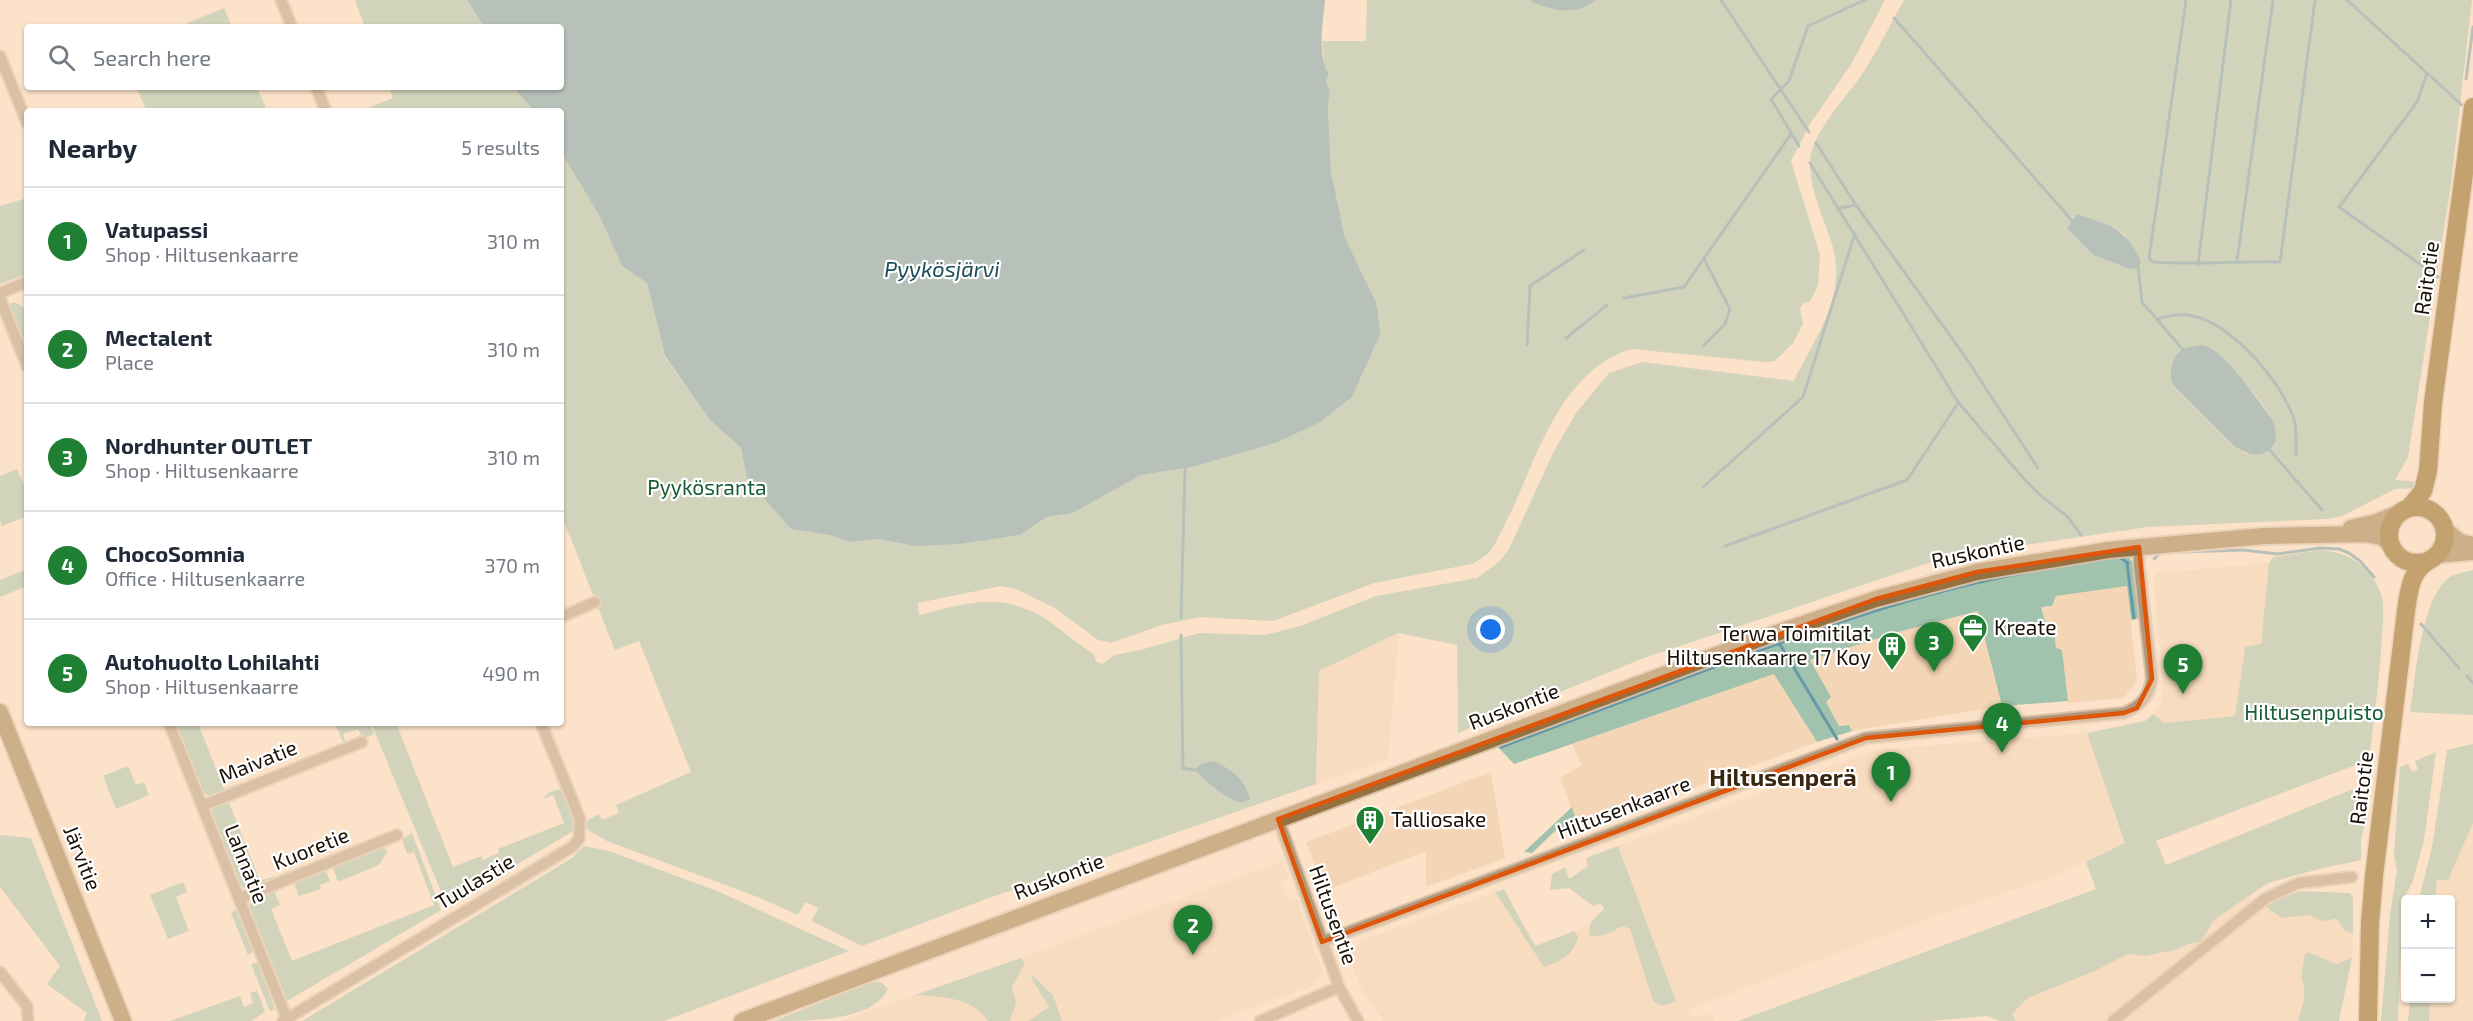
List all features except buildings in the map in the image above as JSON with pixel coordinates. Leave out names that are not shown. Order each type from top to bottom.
[{"type":"main road","name":"Raitotie","points":[[2405,510],[2423,491],[2430,456],[2434,392],[2473,107]]},
{"type":"main road","name":"Raitotie","points":[[2430,456],[2435,499],[2443,525]]},
{"type":"main road","points":[[2473,545],[2460,542],[2435,513],[2426,508],[2405,510],[2390,526],[2392,547],[2409,562],[2473,552]]},
{"type":"main road","name":"Ruskontie","points":[[2326,534],[2378,522],[2405,510]]},
{"type":"main road","points":[[2432,558],[2445,539],[2443,525]]},
{"type":"main road","name":"Ruskontie","points":[[742,1021],[1756,640],[1876,599],[1977,572],[2139,547],[2264,536],[2364,534],[2381,537],[2392,547]]},
{"type":"main road","name":"Raitotie","points":[[2392,547],[2406,624]]},
{"type":"main road","name":"Raitotie","points":[[2357,1021],[2412,579],[2416,570],[2432,558]]},
{"type":"main road","name":"Järvitie","points":[[0,712],[123,1021]]},
{"type":"main road","name":"Raitotie","points":[[2368,1021],[2370,923]]},
{"type":"street","points":[[281,0],[291,24]]},
{"type":"street","points":[[0,56],[24,116]]},
{"type":"street","points":[[317,90],[325,108]]},
{"type":"street","points":[[0,293],[24,283]]},
{"type":"street","points":[[0,298],[24,358]]},
{"type":"street","name":"Hiltusenkaarre","points":[[1322,942],[1866,738],[2124,713],[2137,708],[2150,690],[2152,679],[2139,547]]},
{"type":"street","points":[[564,616],[595,602]]},
{"type":"street","name":"Lahnatie","points":[[170,726],[285,1020]]},
{"type":"street","name":"Tuulastie","points":[[285,1020],[572,847],[579,839],[580,819],[542,726]]},
{"type":"street","name":"Maivatie","points":[[202,806],[362,742]]},
{"type":"street","name":"Hiltusentie","points":[[1278,819],[1339,987],[1358,1021]]},
{"type":"street","name":"Kuoretie","points":[[239,899],[397,835]]},
{"type":"street","points":[[2113,1021],[2266,898],[2299,883],[2374,876]]},
{"type":"street","points":[[0,972],[27,1006],[28,1021]]},
{"type":"street","points":[[1260,1021],[1339,987]]},
{"type":"highlighted area","points":[[2139,547],[2152,679],[2137,708],[2124,713],[1866,738],[1322,942],[1278,819],[1876,599],[1977,572]]},
{"type":"shaded area","points":[[2269,563],[2261,644],[2245,647],[2235,716],[2165,723],[2153,714],[2161,703],[2163,690],[2154,583],[2157,573]]},
{"type":"shaded area","points":[[2127,586],[2137,681],[2124,698],[2068,703],[2062,650],[2056,648],[2054,628],[2045,621],[2041,607],[2048,608],[2055,596]]},
{"type":"shaded area","points":[[1979,611],[2002,706],[1852,731],[1848,725],[1839,726],[1825,702],[1810,660],[1898,632]]},
{"type":"shaded area","points":[[1399,633],[1388,759],[1316,784],[1319,671]]},
{"type":"shaded area","points":[[1775,674],[1817,742],[1580,830],[1560,778],[1582,765],[1572,744]]},
{"type":"shaded area","points":[[2087,733],[2126,843],[2062,873],[1925,920],[1687,1010],[1690,1016],[1697,1018],[1711,1012],[1715,1021],[1383,1021],[1362,991],[1349,957],[1360,941],[1495,892],[1544,967],[1576,947],[1578,938],[1574,931],[1590,925],[1589,932],[1605,935],[1623,926],[1630,929],[1653,1001],[1676,1000],[1618,846],[1875,750]]},
{"type":"shaded area","points":[[2473,761],[2473,1021],[2425,1021],[2427,1003],[2455,1003],[2455,895],[2435,895],[2448,766]]},
{"type":"shaded area","points":[[1491,772],[1505,858],[1426,887],[1426,851],[1324,891],[1306,842]]},
{"type":"shaded area","points":[[1282,861],[1289,879],[1281,883],[1289,902],[1297,899],[1323,972],[1314,985],[1217,1021],[1062,1021],[1053,995],[1031,979],[1050,1007],[1028,1021],[1010,1021],[1016,1003],[1012,988],[1025,963],[1021,958]]},
{"type":"shaded area","points":[[2250,896],[2282,918],[2309,915],[2322,921],[2337,920],[2344,930],[2353,934],[2352,958],[2337,964],[2308,952],[2301,977],[2304,984],[2304,1000],[2298,1021],[2016,1021],[2012,1014],[2028,998],[2095,971],[2128,954],[2144,956],[2176,950],[2201,941],[2214,920]]},
{"type":"shaded area","points":[[915,995],[958,999],[982,1013],[988,1021],[841,1021]]},
{"type":"green space","points":[[355,0],[467,0],[482,24],[364,24]]},
{"type":"green space","name":"Pyykösranta","points":[[1367,0],[1531,0],[1533,3],[1587,6],[1597,0],[1885,0],[1852,63],[1810,124],[1791,161],[1820,255],[1818,285],[1810,302],[1803,303],[1800,308],[1803,324],[1793,343],[1775,361],[1765,362],[1632,349],[1610,358],[1591,371],[1575,388],[1549,429],[1495,544],[1488,554],[1472,564],[1374,583],[1273,621],[1200,617],[1162,625],[1111,643],[1098,640],[1055,608],[1016,589],[1001,586],[918,603],[919,615],[980,602],[995,602],[1025,608],[1041,616],[1094,654],[1096,661],[1102,664],[1115,655],[1199,633],[1265,635],[1300,626],[1376,596],[1477,578],[1500,561],[1509,549],[1554,451],[1576,413],[1609,373],[1642,362],[1794,381],[1827,316],[1836,282],[1836,264],[1832,244],[1810,172],[1812,150],[1824,125],[1871,60],[1904,0],[2472,0],[2451,184],[2408,457],[2395,480],[2421,482],[2420,488],[2395,489],[2342,516],[2327,519],[2148,527],[1949,556],[1644,658],[1458,733],[1457,645],[1398,633],[1319,671],[1316,784],[989,898],[862,946],[812,921],[818,908],[805,902],[798,915],[755,896],[607,841],[589,831],[586,826],[588,820],[599,814],[602,820],[619,813],[616,805],[691,772],[639,641],[615,650],[564,522],[564,157],[599,215],[622,266],[647,283],[665,357],[710,420],[741,448],[747,479],[830,535],[850,542],[877,539],[916,546],[1020,535],[1047,517],[1073,513],[1141,475],[1192,467],[1352,397],[1380,335],[1376,302],[1345,238],[1331,173],[1328,107],[1330,92],[1326,82],[1327,72],[1322,41],[1366,41]],"holes":[[[2077,214],[2125,234],[2130,269],[2093,255],[2067,228]],[[2235,371],[2262,403],[2272,421],[2276,440],[2246,454],[2235,447],[2173,385]]]},
{"type":"green space","points":[[224,8],[231,24],[185,24]]},
{"type":"green space","points":[[137,90],[258,90],[266,108],[146,108]]},
{"type":"green space","points":[[390,90],[516,90],[531,108],[368,108],[393,98]]},
{"type":"green space","points":[[24,199],[24,275],[0,284],[0,206]]},
{"type":"green space","points":[[15,302],[24,308],[24,338],[22,338],[10,304]]},
{"type":"green space","points":[[17,469],[24,485],[24,517],[2,526],[0,520],[0,476]]},
{"type":"green space","name":"Hiltusenpuisto","points":[[2321,550],[2349,557],[2357,562],[2365,568],[2377,584],[2381,594],[2383,614],[2380,666],[2369,760],[2156,841],[2166,865],[2358,787],[2368,791],[2368,811],[2361,840],[2361,860],[2268,883],[2214,920],[2201,941],[2176,950],[2144,956],[2128,954],[2095,971],[2028,998],[2012,1014],[2016,1021],[2000,1021],[1987,1016],[1929,1021],[1738,1021],[2096,889],[2086,862],[2125,843],[2087,733],[2145,721],[2153,714],[2165,723],[2235,716],[2245,647],[2261,644],[2269,563],[2273,557]]},
{"type":"green space","points":[[2124,554],[2133,564],[2138,618],[2131,620],[2127,586],[2056,596],[2052,606],[2041,607],[2045,621],[2054,628],[2056,648],[2062,650],[2068,701],[2002,706],[1978,611],[1898,632],[1810,660],[1831,697],[1826,702],[1839,726],[1849,725],[1852,731],[1817,742],[1774,674],[1514,764],[1496,745],[1777,639],[1877,605],[1985,576]]},
{"type":"green space","points":[[24,570],[24,587],[0,597],[0,580]]},
{"type":"green space","points":[[2473,570],[2473,715],[2410,712],[2417,661],[2431,606],[2447,579]]},
{"type":"green space","points":[[176,726],[199,726],[224,789],[237,784],[237,787],[213,797],[203,793]]},
{"type":"green space","points":[[336,726],[370,726],[374,734],[363,739],[358,729],[343,734],[345,741],[343,742]]},
{"type":"green space","points":[[372,726],[397,726],[453,867],[481,856],[483,860],[499,853],[498,849],[564,823],[553,795],[544,799],[549,793],[563,790],[574,819],[575,830],[447,906]]},
{"type":"green space","points":[[2473,744],[2473,823],[2448,880],[2437,880],[2435,895],[2420,895],[2432,847],[2447,750]]},
{"type":"green space","points":[[2436,752],[2424,840],[2413,881],[2406,895],[2401,895],[2398,1021],[2381,1021],[2390,914],[2397,870],[2394,855],[2400,767],[2408,764],[2412,772],[2418,770],[2415,761]]},
{"type":"green space","points":[[128,766],[136,785],[144,782],[149,795],[116,809],[103,776]]},
{"type":"green space","points":[[239,795],[242,797],[229,803],[260,881],[275,876],[276,879],[249,890],[240,886],[211,815],[214,807]]},
{"type":"green space","points":[[1572,807],[1578,827],[1562,834],[1556,830],[1532,853],[1524,852]]},
{"type":"green space","points":[[412,833],[441,910],[287,1001],[248,908],[252,899],[274,891],[280,905],[271,909],[292,961],[434,905],[414,852],[407,854],[402,839]]},
{"type":"green space","points":[[0,835],[31,838],[102,1021],[84,1021],[87,1013],[47,984],[60,966],[0,887]]},
{"type":"green space","points":[[584,846],[609,851],[717,891],[849,951],[664,1021],[302,1021],[572,858]]},
{"type":"green space","points":[[1618,846],[1676,1001],[1667,1005],[1659,1005],[1653,1001],[1630,929],[1623,926],[1605,935],[1591,937],[1590,925],[1604,909],[1600,903],[1593,906],[1569,888],[1550,890],[1552,874],[1565,867],[1569,879],[1588,866],[1586,858]]},
{"type":"green space","points":[[382,847],[388,851],[379,865],[340,881],[337,880],[333,866]]},
{"type":"green space","points":[[325,869],[330,881],[320,885],[321,889],[299,896],[295,881]]},
{"type":"green space","points":[[183,882],[187,892],[176,897],[189,931],[168,939],[150,895]]},
{"type":"green space","points":[[1504,889],[1535,946],[1574,931],[1578,938],[1569,954],[1544,967],[1495,892]]},
{"type":"green space","points":[[2302,891],[2350,893],[2353,898],[2353,934],[2344,930],[2337,919],[2322,921],[2309,915],[2282,918],[2266,907],[2279,897]]},
{"type":"green space","points":[[236,909],[254,951],[248,955],[231,913]]},
{"type":"green space","points":[[2308,952],[2337,964],[2352,958],[2339,1021],[2298,1021],[2304,1000],[2304,985],[2301,977],[2305,954]]},
{"type":"green space","points":[[1021,958],[1025,963],[1012,987],[1016,1003],[1010,1021],[988,1021],[981,1013],[965,1003],[915,995]]},
{"type":"green space","points":[[251,964],[259,964],[275,1010],[270,1011]]},
{"type":"green space","points":[[1032,975],[1053,995],[1062,1021],[1028,1021],[1049,1007],[1031,978]]},
{"type":"green space","points":[[872,982],[881,982],[888,989],[880,1000],[869,1008],[839,1017],[774,1021]]},
{"type":"green space","points":[[257,991],[265,1011],[252,1021],[170,1021],[240,996],[244,1007],[253,1003],[250,993]]},
{"type":"green space","points":[[2410,1003],[2430,1003],[2429,1021],[2408,1021]]},
{"type":"water","name":"Pyykösjärvi","points":[[467,0],[1325,0],[1322,44],[1326,70],[1329,72],[1326,82],[1330,92],[1328,107],[1331,172],[1345,238],[1376,302],[1380,335],[1352,397],[1320,422],[1278,442],[1192,467],[1141,475],[1073,513],[1047,517],[1020,535],[959,544],[916,546],[877,539],[850,542],[830,535],[791,529],[747,479],[741,448],[710,420],[665,356],[647,283],[622,266],[599,215],[564,157],[564,108],[531,108],[516,90],[564,90],[564,24],[482,24]]},
{"type":"water","points":[[1531,0],[1597,0],[1580,8],[1565,10],[1533,3]]},
{"type":"water","points":[[2077,214],[2124,235],[2136,251],[2141,263],[2138,268],[2130,269],[2093,255],[2067,228]]},
{"type":"water","points":[[2202,345],[2211,348],[2230,365],[2272,419],[2276,440],[2268,451],[2252,454],[2235,447],[2173,385],[2171,371],[2173,361],[2184,349]]},
{"type":"water","points":[[1214,761],[1237,776],[1245,786],[1250,799],[1241,803],[1228,797],[1195,770],[1200,764]]},
{"type":"waterway","points":[[1721,0],[1809,132]]},
{"type":"waterway","points":[[1799,146],[1771,99],[1789,81],[1808,26],[1865,0]]},
{"type":"waterway","points":[[2186,0],[2149,258],[2153,262],[2280,262],[2315,0]]},
{"type":"waterway","points":[[2198,265],[2231,0]]},
{"type":"waterway","points":[[2237,261],[2273,0]]},
{"type":"waterway","points":[[2347,0],[2462,105]]},
{"type":"waterway","points":[[1894,18],[2075,224]]},
{"type":"waterway","points":[[2466,79],[2473,27]]},
{"type":"waterway","points":[[2427,73],[2417,102],[2339,207],[2438,277]]},
{"type":"waterway","points":[[1624,298],[1684,287],[1791,134]]},
{"type":"waterway","points":[[1816,143],[1856,205],[1964,355],[2038,468]]},
{"type":"waterway","points":[[1810,163],[1958,402],[2025,480],[2067,516],[2081,535]]},
{"type":"waterway","points":[[1840,208],[1856,205]]},
{"type":"waterway","points":[[1703,487],[1803,397],[1855,233]]},
{"type":"waterway","points":[[1527,345],[1530,286],[1584,250]]},
{"type":"waterway","points":[[1704,259],[1730,309],[1725,324],[1704,345]]},
{"type":"waterway","points":[[2138,267],[2142,302],[2185,352]]},
{"type":"waterway","points":[[1566,338],[1607,305]]},
{"type":"waterway","points":[[2157,319],[2184,315],[2208,321],[2224,331],[2254,357],[2288,404],[2295,423],[2296,455]]},
{"type":"waterway","points":[[1725,546],[1907,480],[1958,403]]},
{"type":"waterway","points":[[2268,448],[2322,510]]},
{"type":"waterway","points":[[1181,618],[1185,468]]},
{"type":"waterway","points":[[2180,552],[2244,550],[2277,554],[2321,548],[2339,549],[2360,561],[2374,577]]},
{"type":"waterway","points":[[2154,559],[2161,552]]},
{"type":"waterway","points":[[2091,561],[2119,557],[2128,563]]},
{"type":"waterway","points":[[2127,563],[2134,618]]},
{"type":"waterway","points":[[1501,747],[1830,626],[1948,590],[2028,572]]},
{"type":"waterway","points":[[2421,624],[2459,668]]},
{"type":"waterway","points":[[1181,635],[1183,768],[1195,770]]},
{"type":"waterway","points":[[1779,643],[1837,739]]},
{"type":"waterway","points":[[2467,676],[2473,683]]},
{"type":"place","name":"Kreate","points":[[1973,654]]},
{"type":"place","name":"Terwa Toimitilat Hiltusenkaarre 17 Koy","points":[[1892,672]]},
{"type":"place","name":"Nordhunter OUTLET","points":[[1934,672]]},
{"type":"place","name":"Autohuolto Lohilahti","points":[[2183,694]]},
{"type":"place","name":"ChocoSomnia","points":[[2002,753]]},
{"type":"place","name":"Vatupassi","points":[[1891,802]]},
{"type":"place","name":"Talliosake","points":[[1370,846]]},
{"type":"place","name":"Mectalent","points":[[1193,955]]},
{"type":"district","name":"Hiltusenperä","points":[[1783,778]]}]
